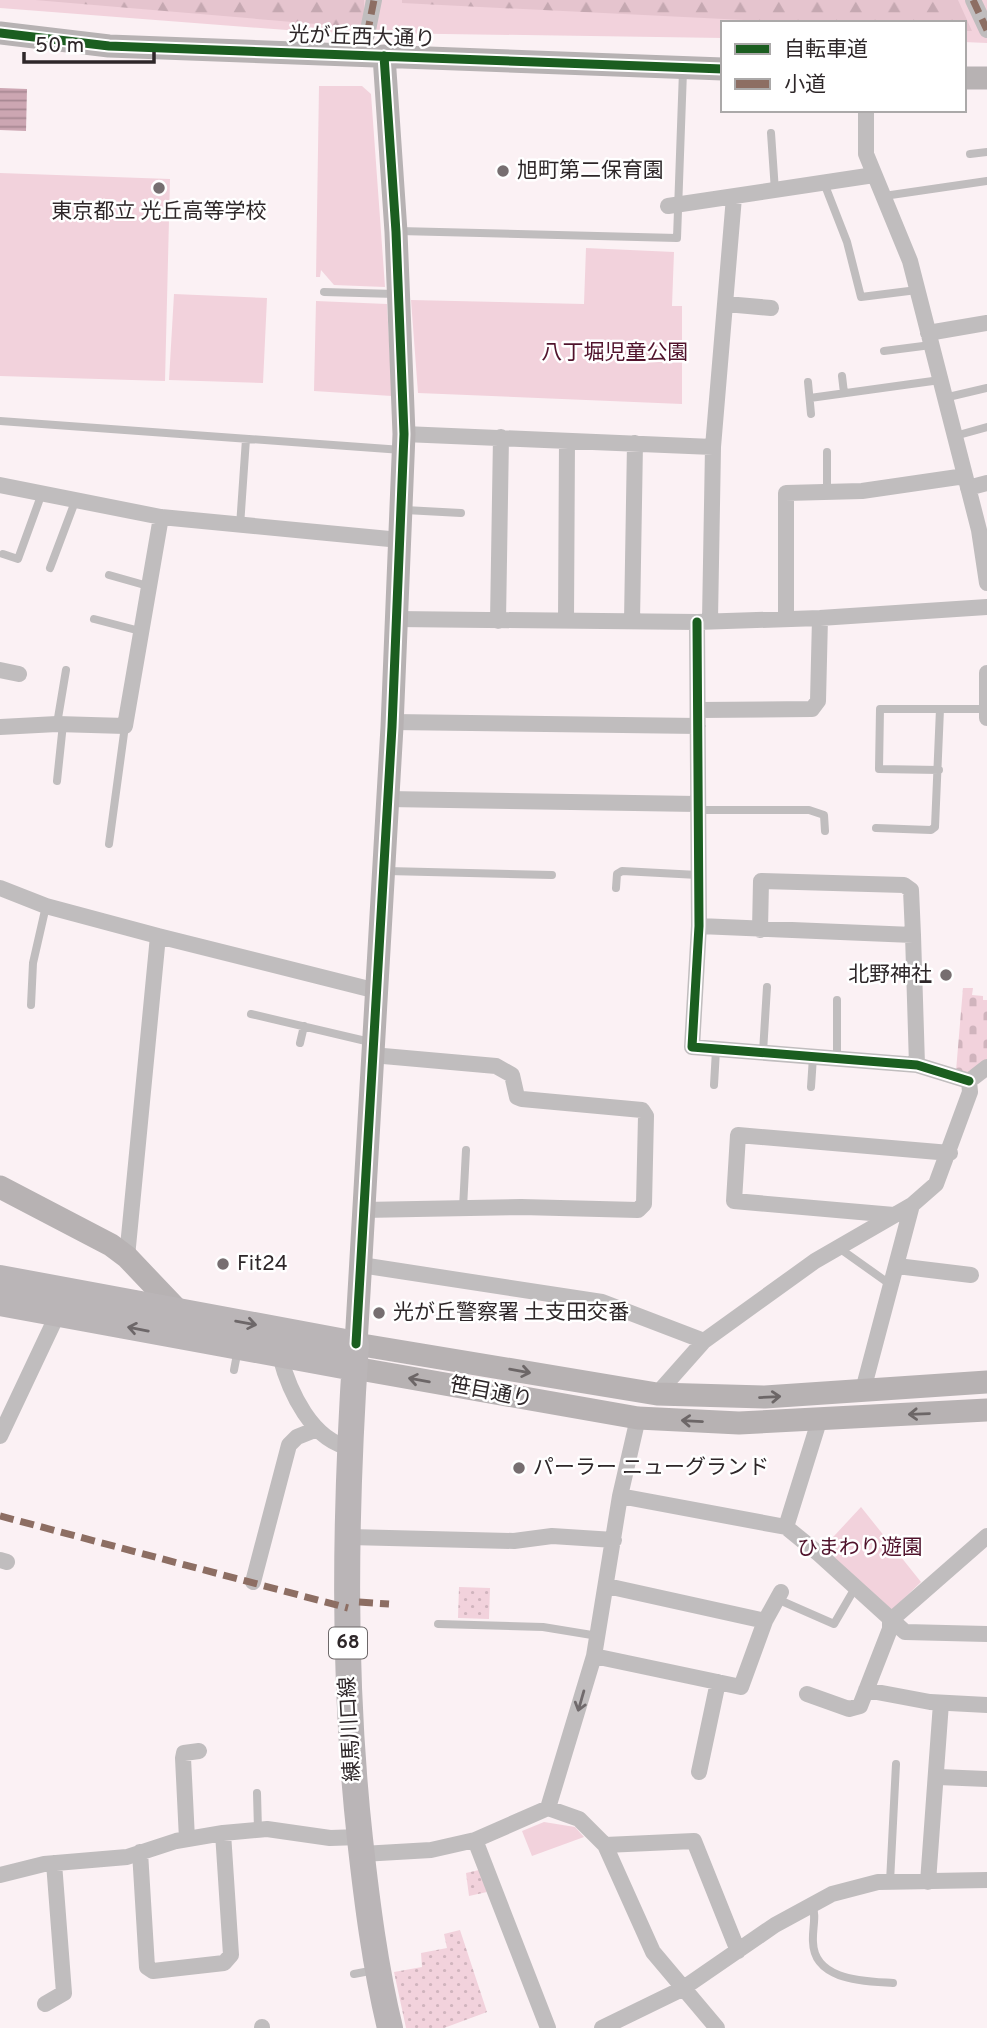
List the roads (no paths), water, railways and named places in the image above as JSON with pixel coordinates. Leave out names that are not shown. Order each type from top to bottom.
[{"type":"main road","name":"笹目通り","points":[[0,1278],[63,1302],[205,1342],[236,1359],[355,1356]]},
{"type":"main road","name":"笹目通り","points":[[0,1303],[63,1302],[179,1311],[355,1356]]},
{"type":"main road","name":"練馬川口線","points":[[355,1356],[349,1537],[348,1689],[361,1846],[366,1972],[390,2028]]},
{"type":"street","points":[[367,35],[374,0]]},
{"type":"street","points":[[973,0],[987,30]]},
{"type":"street","name":"光が丘西大通り","points":[[0,33],[109,46],[721,69]]},
{"type":"street","points":[[355,1356],[402,510],[399,294],[384,56]]},
{"type":"street","points":[[966,78],[987,78]]},
{"type":"street","points":[[866,112],[866,154],[910,261],[967,482],[987,583]]},
{"type":"street","points":[[673,206],[874,175]]},
{"type":"street","points":[[734,197],[713,447],[698,718],[699,926],[692,1043],[695,1048],[917,1065],[987,1094]]},
{"type":"street","points":[[726,304],[771,308]]},
{"type":"street","points":[[929,339],[987,323]]},
{"type":"street","points":[[403,442],[501,437],[713,447]]},
{"type":"street","points":[[498,621],[501,437]]},
{"type":"street","points":[[566,440],[566,621]]},
{"type":"street","points":[[632,621],[635,443]]},
{"type":"street","points":[[786,619],[786,493],[862,492],[967,482],[987,483]]},
{"type":"street","points":[[0,485],[161,517],[400,540]]},
{"type":"street","points":[[0,727],[60,724],[125,726],[161,517]]},
{"type":"street","points":[[396,619],[704,621],[820,618],[987,607]]},
{"type":"street","points":[[392,722],[698,718],[812,709],[818,701],[820,618]]},
{"type":"street","points":[[0,670],[19,674]]},
{"type":"street","points":[[986,713],[987,673]]},
{"type":"street","points":[[388,799],[697,807]]},
{"type":"street","points":[[760,930],[761,881],[909,886],[917,1065]]},
{"type":"street","points":[[0,888],[46,906],[376,991]]},
{"type":"street","points":[[699,926],[913,935]]},
{"type":"street","points":[[128,1257],[159,936]]},
{"type":"street","points":[[363,1210],[642,1208],[646,1116],[642,1110],[522,1099],[515,1092],[512,1075],[496,1066],[372,1049]]},
{"type":"street","points":[[657,1394],[704,1341],[815,1261],[912,1205],[936,1184],[950,1153],[970,1087],[987,1067]]},
{"type":"street","points":[[894,1215],[734,1201],[738,1135],[950,1153]]},
{"type":"street","points":[[0,1187],[111,1245],[128,1257],[205,1342]]},
{"type":"street","points":[[863,1390],[912,1205]]},
{"type":"street","points":[[361,1265],[602,1302],[704,1341]]},
{"type":"street","points":[[897,1266],[971,1275]]},
{"type":"street","points":[[0,1436],[63,1302]]},
{"type":"street","points":[[280,1356],[288,1384],[317,1429],[341,1446],[352,1448]]},
{"type":"street","name":"笹目通り","points":[[355,1356],[657,1394],[765,1397],[987,1382]]},
{"type":"street","name":"笹目通り","points":[[355,1356],[638,1418],[739,1423],[987,1410]]},
{"type":"street","points":[[548,1808],[594,1656],[620,1496],[638,1418]]},
{"type":"street","points":[[786,1527],[820,1418]]},
{"type":"street","points":[[253,1582],[289,1445],[297,1437],[317,1429]]},
{"type":"street","points":[[620,1496],[786,1527],[905,1632],[987,1634]]},
{"type":"street","points":[[349,1537],[514,1541],[552,1536],[614,1540]]},
{"type":"street","points":[[807,1694],[849,1709],[860,1706],[890,1629],[890,1621],[987,1536]]},
{"type":"street","points":[[607,1586],[765,1621]]},
{"type":"street","points":[[594,1656],[741,1687],[765,1621],[779,1596]]},
{"type":"street","points":[[699,1772],[718,1682]]},
{"type":"street","points":[[866,1690],[941,1703],[987,1705]]},
{"type":"street","points":[[928,1882],[938,1777],[941,1703]]},
{"type":"street","points":[[187,1839],[183,1758],[184,1753],[199,1751]]},
{"type":"street","points":[[938,1777],[987,1779]]},
{"type":"street","points":[[0,1875],[54,1863],[127,1857],[187,1839],[258,1830],[330,1838],[361,1846],[431,1850],[475,1840],[548,1808],[579,1819],[605,1846],[653,1952],[717,2028]]},
{"type":"street","points":[[140,1852],[147,1967],[153,1972],[224,1963],[230,1955],[223,1833]]},
{"type":"street","points":[[475,1840],[548,2028]]},
{"type":"street","points":[[605,1846],[694,1841],[738,1951]]},
{"type":"street","points":[[45,2004],[64,1993],[54,1863]]},
{"type":"street","points":[[602,2028],[682,1989],[738,1951],[832,1894],[890,1882],[987,1880]]},
{"type":"lane","points":[[396,232],[668,240],[677,238],[673,206],[684,67]]},
{"type":"lane","points":[[771,132],[775,191]]},
{"type":"lane","points":[[970,154],[987,152]]},
{"type":"lane","points":[[884,197],[987,181]]},
{"type":"lane","points":[[824,183],[847,242],[861,297],[917,290]]},
{"type":"lane","points":[[324,292],[399,294]]},
{"type":"lane","points":[[884,351],[929,339]]},
{"type":"lane","points":[[842,376],[844,393]]},
{"type":"lane","points":[[810,398],[940,380]]},
{"type":"lane","points":[[807,382],[811,414]]},
{"type":"lane","points":[[944,398],[987,388]]},
{"type":"lane","points":[[0,421],[246,439],[403,442]]},
{"type":"lane","points":[[955,436],[987,427]]},
{"type":"lane","points":[[240,526],[246,439]]},
{"type":"lane","points":[[827,452],[827,492]]},
{"type":"lane","points":[[3,554],[18,559],[41,493]]},
{"type":"lane","points":[[50,568],[76,499]]},
{"type":"lane","points":[[402,510],[461,513]]},
{"type":"lane","points":[[109,575],[148,586]]},
{"type":"lane","points":[[94,619],[140,631]]},
{"type":"lane","points":[[57,781],[66,670]]},
{"type":"lane","points":[[939,770],[879,769],[879,713],[884,708],[986,713]]},
{"type":"lane","points":[[876,828],[931,830],[935,827],[940,709]]},
{"type":"lane","points":[[109,844],[125,726]]},
{"type":"lane","points":[[697,807],[809,810],[824,814],[825,831]]},
{"type":"lane","points":[[384,870],[552,875]]},
{"type":"lane","points":[[616,888],[617,874],[622,871],[698,875]]},
{"type":"lane","points":[[31,1005],[33,963],[46,906]]},
{"type":"lane","points":[[764,1052],[767,987]]},
{"type":"lane","points":[[837,1000],[837,1059]]},
{"type":"lane","points":[[251,1014],[304,1026],[372,1049]]},
{"type":"lane","points":[[300,1043],[304,1026]]},
{"type":"lane","points":[[714,1085],[716,1050]]},
{"type":"lane","points":[[811,1087],[813,1056]]},
{"type":"lane","points":[[463,1208],[467,1150]]},
{"type":"lane","points":[[839,1248],[891,1285]]},
{"type":"lane","points":[[779,1596],[834,1624],[855,1588]]},
{"type":"lane","points":[[438,1624],[543,1627],[598,1636]]},
{"type":"lane","points":[[890,1882],[896,1764]]},
{"type":"lane","points":[[257,1793],[258,1830]]},
{"type":"lane","points":[[812,1905],[815,1955],[826,1968],[855,1980],[893,1983]]},
{"type":"place","name":"旭町第二保育園","points":[[503,171]]},
{"type":"place","name":"東京都立 光丘高等学校","points":[[159,188]]},
{"type":"place","name":"北野神社","points":[[946,975]]},
{"type":"place","name":"Fit24","points":[[223,1264]]},
{"type":"place","name":"光が丘警察署 土支田交番","points":[[379,1313]]},
{"type":"place","name":"パーラー ニューグランド","points":[[519,1468]]},
{"type":"park label","name":"八丁堀児童公園","points":[[615,353]]},
{"type":"park label","name":"ひまわり遊園","points":[[860,1548]]}]
